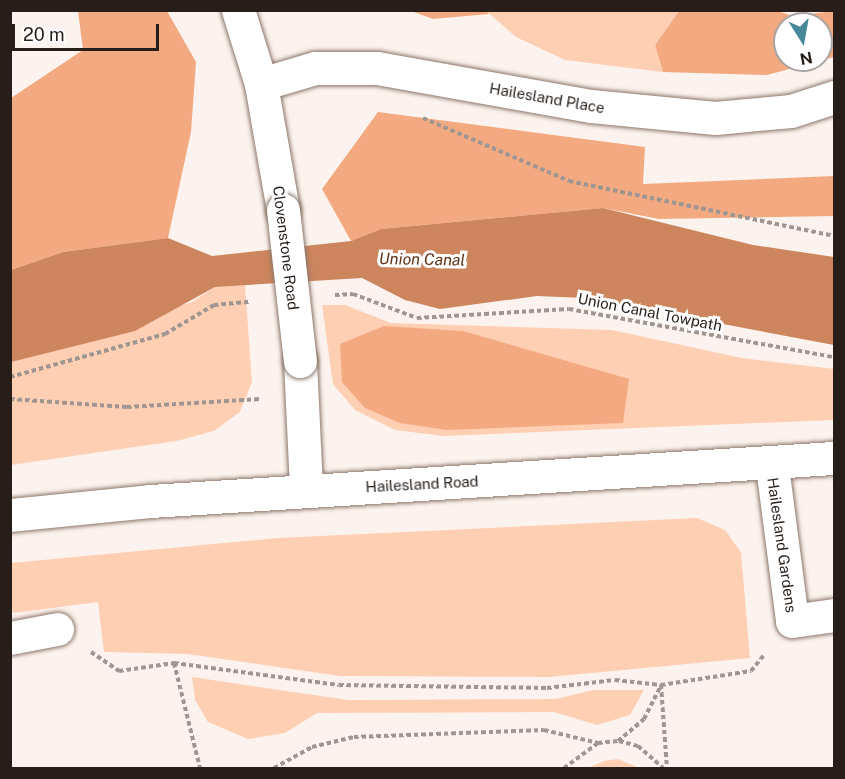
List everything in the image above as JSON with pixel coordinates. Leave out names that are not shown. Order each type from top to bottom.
[{"type":"street","name":"Clovenstone Road","points":[[238,10],[261,84],[283,210],[300,361],[299,396],[306,490]]},
{"type":"street","name":"Hailesland Place","points":[[261,84],[315,68],[409,72],[579,104],[704,117],[783,112],[834,97]]},
{"type":"street","name":"Hailesland Road","points":[[10,515],[306,490],[772,466],[834,458]]},
{"type":"street","name":"Hailesland Gardens","points":[[772,466],[792,621],[834,622]]},
{"type":"street","points":[[10,638],[57,629]]},
{"type":"path","points":[[409,72],[425,124],[568,181],[834,237]]},
{"type":"path","name":"Union Canal Towpath","points":[[330,296],[353,294],[417,318],[569,309],[834,357]]},
{"type":"path","points":[[10,377],[165,334],[214,305],[260,302]]},
{"type":"path","points":[[10,399],[127,407],[299,396]]},
{"type":"path","points":[[57,629],[119,671],[174,663],[339,685],[547,687],[615,680],[661,684],[751,671],[792,621]]},
{"type":"path","points":[[174,663],[202,768]]},
{"type":"path","points":[[618,741],[644,719],[661,684]]},
{"type":"path","points":[[661,684],[665,768]]},
{"type":"path","points":[[274,768],[312,747],[354,737],[544,730],[598,742],[618,741],[638,746],[665,768]]},
{"type":"path","points":[[564,768],[598,742]]},
{"type":"shaded area","points":[[775,10],[781,12],[773,12],[773,72],[778,72],[767,75],[663,72],[655,45],[679,11]]},
{"type":"shaded area","points":[[78,11],[167,11],[196,62],[191,132],[168,238],[63,252],[11,270],[11,98],[83,50]]},
{"type":"shaded area","points":[[411,11],[486,11],[489,14],[433,19]]},
{"type":"shaded area","points":[[486,11],[679,11],[655,45],[663,72],[565,60],[516,37]]},
{"type":"shaded area","points":[[834,11],[834,57],[833,12],[826,12]]},
{"type":"shaded area","points":[[378,112],[645,147],[643,184],[834,176],[834,216],[659,219],[603,208],[381,229],[351,241],[322,189]]},
{"type":"shaded area","points":[[245,285],[252,382],[240,412],[214,431],[176,441],[11,465],[11,362],[192,302],[215,287]]},
{"type":"shaded area","points":[[322,305],[345,305],[391,323],[612,330],[742,358],[834,369],[834,420],[444,436],[395,430],[355,410],[333,384]]},
{"type":"shaded area","points":[[384,326],[463,331],[629,379],[623,423],[447,430],[400,423],[365,408],[342,382],[340,344]]},
{"type":"shaded area","points":[[697,518],[725,530],[741,552],[750,658],[549,677],[340,676],[188,654],[104,652],[98,602],[13,613],[11,602],[11,563],[278,538]]},
{"type":"shaded area","points":[[192,677],[348,700],[555,699],[594,690],[644,690],[630,715],[597,725],[554,712],[317,713],[285,733],[248,739],[208,722],[195,700]]},
{"type":"shaded area","points":[[618,759],[639,768],[588,768],[604,761]]},
{"type":"water","name":"Union Canal","points":[[603,208],[753,245],[834,257],[834,345],[585,298],[537,296],[440,309],[405,300],[362,278],[215,287],[135,331],[11,362],[11,270],[63,252],[168,238],[212,256],[351,241],[381,229]]}]
